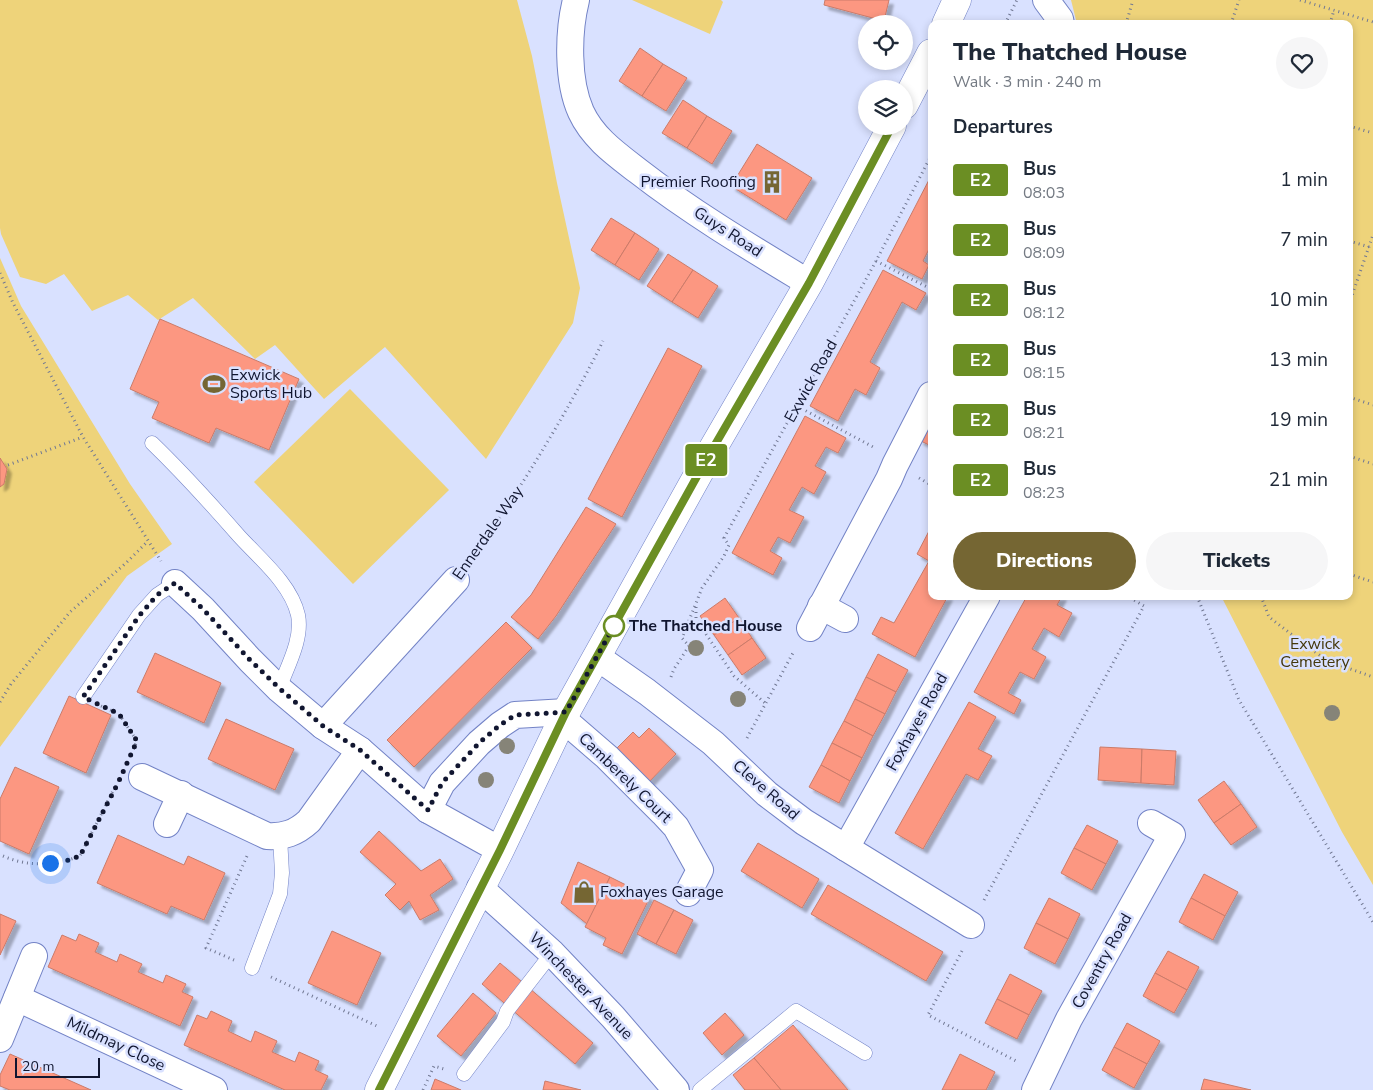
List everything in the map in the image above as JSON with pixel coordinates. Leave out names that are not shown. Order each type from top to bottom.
[{"type":"street","name":"Guys Road","points":[[576,0],[572,19],[570,48],[574,92],[581,113],[596,135],[656,185],[732,237],[809,283]]},
{"type":"street","points":[[948,20],[957,0]]},
{"type":"street","points":[[1046,0],[1060,20]]},
{"type":"street","points":[[913,88],[928,59]]},
{"type":"street","points":[[379,1090],[565,716],[705,462],[809,283],[887,135]]},
{"type":"street","points":[[845,619],[815,617],[889,479],[928,401]]},
{"type":"street","name":"Ennerdale Way","points":[[323,726],[456,580]]},
{"type":"street","points":[[175,583],[203,609],[250,660],[323,726],[360,750],[428,810],[500,850]]},
{"type":"street","name":"Foxhayes Road","points":[[846,848],[985,600]]},
{"type":"street","name":"Cleve Road","points":[[597,656],[713,743],[783,808],[971,925]]},
{"type":"street","points":[[428,810],[442,783],[479,743],[500,725],[515,715],[565,716]]},
{"type":"street","name":"Camberely Court","points":[[565,716],[676,828],[700,870],[688,893]]},
{"type":"street","points":[[129,773],[180,794],[267,836],[280,837],[301,828],[309,821],[360,750]]},
{"type":"street","points":[[167,824],[180,794]]},
{"type":"street","name":"Coventry Road","points":[[1039,1082],[1069,1019],[1170,834]]},
{"type":"street","name":"Winchester Avenue","points":[[480,888],[552,953],[613,1017],[676,1090]]},
{"type":"street","points":[[0,1039],[34,956]]},
{"type":"street","name":"Mildmay Close","points":[[17,998],[214,1090]]},
{"type":"lane","points":[[152,444],[184,474],[278,578],[293,600],[298,617],[297,644],[279,688]]},
{"type":"lane","points":[[83,697],[139,616],[157,595],[175,583]]},
{"type":"lane","points":[[252,968],[280,894],[282,873],[280,837]]},
{"type":"lane","points":[[464,1074],[503,1022],[507,1011],[552,953]]},
{"type":"lane","points":[[700,1090],[796,1011],[865,1052]]},
{"type":"path","points":[[1007,20],[1017,0]]},
{"type":"path","points":[[1127,20],[1133,0]]},
{"type":"path","points":[[1232,20],[1239,0]]},
{"type":"path","points":[[1300,0],[1373,22]]},
{"type":"path","points":[[1331,20],[1334,10]]},
{"type":"path","points":[[1353,127],[1373,133]]},
{"type":"path","name":"Exwick Road","points":[[696,604],[702,588],[724,556],[729,545],[724,538],[876,261],[928,162]]},
{"type":"path","points":[[1353,294],[1371,247],[1373,235]]},
{"type":"path","points":[[1353,242],[1371,247]]},
{"type":"path","points":[[876,261],[928,287]]},
{"type":"path","points":[[0,273],[13,304],[84,437],[148,541],[70,612],[11,684],[0,702]]},
{"type":"path","name":"Ennerdale Way","points":[[456,580],[472,560],[532,469],[581,384],[603,341]]},
{"type":"path","points":[[1353,398],[1373,405]]},
{"type":"path","points":[[797,406],[878,450],[895,464]]},
{"type":"path","points":[[8,465],[84,437]]},
{"type":"path","points":[[1353,457],[1373,464]]},
{"type":"path","points":[[1353,575],[1373,580]]},
{"type":"path","points":[[988,891],[1144,606],[1134,600]]},
{"type":"path","points":[[1199,600],[1239,700],[1373,922]]},
{"type":"path","points":[[1263,600],[1269,616],[1328,661],[1373,677]]},
{"type":"path","points":[[674,669],[689,646],[682,638],[696,604]]},
{"type":"path","points":[[696,604],[696,619],[734,676],[765,703]]},
{"type":"path","points":[[752,730],[765,703],[815,617]]},
{"type":"path","points":[[2,856],[16,862],[34,865],[66,861],[80,856],[129,773],[137,741],[119,714],[83,697]]},
{"type":"path","points":[[971,925],[969,938],[928,1015],[1039,1082]]},
{"type":"path","points":[[423,1090],[434,1066],[464,1074]]},
{"type":"green space","points":[[0,0],[517,0],[532,56],[580,288],[573,323],[486,459],[385,347],[324,399],[275,345],[255,359],[193,298],[158,320],[128,295],[92,311],[64,274],[46,284],[20,277],[0,228]]},
{"type":"green space","points":[[632,0],[721,0],[723,2],[710,34]]},
{"type":"green space","name":"Exwick Cemetery","points":[[1071,0],[1373,0],[1373,885],[1342,832],[1223,600],[1353,600],[1353,20],[1076,20]]},
{"type":"green space","points":[[0,258],[21,306],[130,484],[172,544],[127,576],[0,747]]},
{"type":"green space","points":[[350,389],[449,490],[353,584],[254,482]]},
{"type":"building","points":[[825,0],[889,0],[885,15],[862,15],[824,5]]},
{"type":"building","points":[[640,48],[663,64],[642,96],[619,81]]},
{"type":"building","points":[[663,64],[687,78],[666,111],[642,96]]},
{"type":"building","points":[[683,100],[707,116],[687,148],[662,133]]},
{"type":"building","points":[[707,116],[732,131],[712,164],[687,148]]},
{"type":"building","name":"Premier Roofing","points":[[757,144],[812,178],[786,220],[731,186]]},
{"type":"building","points":[[928,182],[928,251],[923,261],[928,264],[928,267],[922,279],[887,261]]},
{"type":"building","points":[[611,218],[635,233],[615,265],[591,250]]},
{"type":"building","points":[[635,233],[659,249],[639,280],[615,265]]},
{"type":"building","points":[[668,254],[693,270],[672,302],[647,286]]},
{"type":"building","points":[[693,270],[718,286],[698,318],[672,302]]},
{"type":"building","points":[[883,270],[926,293],[916,310],[902,302],[870,362],[880,368],[866,395],[855,389],[838,421],[810,406]]},
{"type":"building","name":"Exwick Sports Hub","points":[[160,319],[299,379],[269,450],[216,428],[209,443],[152,418],[159,402],[130,389]]},
{"type":"building","points":[[668,348],[702,366],[622,517],[588,499]]},
{"type":"building","points":[[805,416],[846,438],[838,453],[826,447],[815,466],[826,472],[814,494],[802,487],[789,510],[804,517],[790,543],[778,537],[770,551],[782,558],[773,575],[732,553]]},
{"type":"building","points":[[928,424],[928,444],[919,440]]},
{"type":"building","points":[[0,458],[7,469],[4,484],[0,487]]},
{"type":"building","points":[[586,507],[616,524],[556,616],[538,639],[511,617],[531,595]]},
{"type":"building","points":[[928,533],[928,560],[917,554]]},
{"type":"building","points":[[928,563],[928,600],[946,600],[915,657],[872,634],[881,617],[894,623]]},
{"type":"building","points":[[725,598],[739,618],[714,635],[700,616]]},
{"type":"building","points":[[1025,600],[1060,600],[1057,605],[1072,613],[1059,637],[1044,628],[1032,649],[1046,657],[1034,679],[1020,672],[1008,693],[1021,700],[1014,714],[974,692]]},
{"type":"building","points":[[739,618],[752,638],[728,655],[714,635]]},
{"type":"building","points":[[506,622],[532,648],[414,767],[387,740]]},
{"type":"building","points":[[752,638],[766,658],[742,675],[728,655]]},
{"type":"building","points":[[155,653],[221,683],[204,723],[137,692]]},
{"type":"building","points":[[878,654],[908,670],[896,692],[866,677]]},
{"type":"building","points":[[866,677],[896,692],[885,714],[855,699]]},
{"type":"building","points":[[69,696],[111,715],[86,773],[43,753]]},
{"type":"building","points":[[855,699],[885,714],[873,736],[844,721]]},
{"type":"building","points":[[969,702],[996,717],[978,749],[992,756],[978,780],[966,774],[923,849],[895,833]]},
{"type":"building","points":[[226,719],[294,749],[275,790],[208,759]]},
{"type":"building","points":[[844,721],[873,736],[862,758],[832,743]]},
{"type":"building","points":[[649,728],[676,754],[647,784],[614,751],[633,732],[639,738]]},
{"type":"building","points":[[832,743],[862,758],[850,781],[821,765]]},
{"type":"building","points":[[1100,747],[1142,749],[1141,783],[1098,780]]},
{"type":"building","points":[[1142,749],[1176,751],[1174,785],[1141,783]]},
{"type":"building","points":[[821,765],[850,781],[839,803],[809,787]]},
{"type":"building","points":[[15,767],[59,787],[29,854],[0,841],[0,799]]},
{"type":"building","points":[[1224,781],[1241,804],[1214,823],[1198,800]]},
{"type":"building","points":[[1241,804],[1257,827],[1231,845],[1214,823]]},
{"type":"building","points":[[1087,825],[1118,841],[1106,864],[1074,848]]},
{"type":"building","points":[[379,831],[421,871],[440,859],[453,879],[430,895],[439,910],[420,920],[409,901],[400,910],[385,895],[396,884],[360,852]]},
{"type":"building","points":[[118,835],[184,865],[188,856],[225,873],[204,920],[171,906],[167,914],[97,883]]},
{"type":"building","points":[[758,843],[819,879],[802,908],[741,871]]},
{"type":"building","points":[[1074,848],[1106,864],[1092,890],[1061,873]]},
{"type":"building","points":[[578,862],[610,877],[587,924],[561,903]]},
{"type":"building","points":[[1204,874],[1238,892],[1225,916],[1191,898]]},
{"type":"building","points":[[610,877],[650,897],[622,954],[603,945],[606,938],[585,927]]},
{"type":"building","points":[[828,885],[943,952],[926,981],[811,914]]},
{"type":"building","points":[[1049,898],[1080,914],[1068,939],[1036,923]]},
{"type":"building","points":[[1191,898],[1225,916],[1213,940],[1179,922]]},
{"type":"building","points":[[654,900],[674,910],[656,944],[637,934]]},
{"type":"building","points":[[674,910],[693,920],[676,954],[656,944]]},
{"type":"building","points":[[0,914],[16,921],[0,955]]},
{"type":"building","points":[[1036,923],[1068,939],[1055,964],[1024,948]]},
{"type":"building","points":[[332,931],[381,953],[357,1005],[308,983]]},
{"type":"building","points":[[79,934],[99,943],[95,952],[117,962],[120,954],[142,964],[138,972],[163,983],[166,975],[186,984],[182,992],[193,997],[180,1026],[48,967],[62,935],[76,941]]},
{"type":"building","points":[[1168,951],[1199,967],[1187,990],[1155,973]]},
{"type":"building","points":[[500,963],[593,1043],[575,1064],[482,984]]},
{"type":"building","points":[[1155,973],[1187,990],[1174,1013],[1143,996]]},
{"type":"building","points":[[1010,974],[1042,991],[1029,1015],[997,999]]},
{"type":"building","points":[[473,993],[496,1013],[461,1056],[437,1036]]},
{"type":"building","points":[[997,999],[1029,1015],[1017,1039],[985,1023]]},
{"type":"building","points":[[211,1011],[232,1021],[228,1031],[251,1042],[255,1031],[277,1041],[272,1052],[295,1062],[299,1052],[319,1061],[315,1070],[328,1076],[321,1090],[285,1090],[184,1045],[197,1015],[207,1019]]},
{"type":"building","points":[[725,1013],[744,1035],[722,1055],[703,1033]]},
{"type":"building","points":[[1127,1023],[1160,1041],[1147,1064],[1114,1047]]},
{"type":"building","points":[[793,1025],[848,1090],[781,1090],[754,1058]]},
{"type":"building","points":[[1114,1047],[1147,1064],[1134,1088],[1102,1070]]},
{"type":"building","points":[[10,1054],[91,1090],[10,1090],[0,1086],[0,1075]]},
{"type":"building","points":[[960,1054],[995,1072],[986,1090],[942,1090]]},
{"type":"building","points":[[754,1058],[781,1090],[745,1090],[733,1075]]},
{"type":"building","points":[[435,1079],[461,1090],[431,1090]]},
{"type":"building","points":[[1204,1079],[1251,1090],[1201,1090]]},
{"type":"building","points":[[545,1081],[581,1090],[543,1090]]},
{"type":"bus line","name":"E2","points":[[379,1090],[500,850],[566,712],[705,462],[809,283],[887,135]]},
{"type":"place","name":"Premier Roofing","points":[[772,182]]},
{"type":"place","name":"Exwick Sports Hub","points":[[214,384]]},
{"type":"place","name":"The Thatched House","points":[[614,626]]},
{"type":"place","name":"Foxhayes Garage","points":[[584,892]]},
{"type":"route","points":[[50,863],[66,861],[80,856],[118,783],[137,741],[119,714],[83,697],[139,616],[157,595],[175,583],[203,609],[279,688],[323,726],[360,750],[428,810],[442,783],[479,743],[500,725],[515,715],[566,712],[615,624],[614,626]]}]
